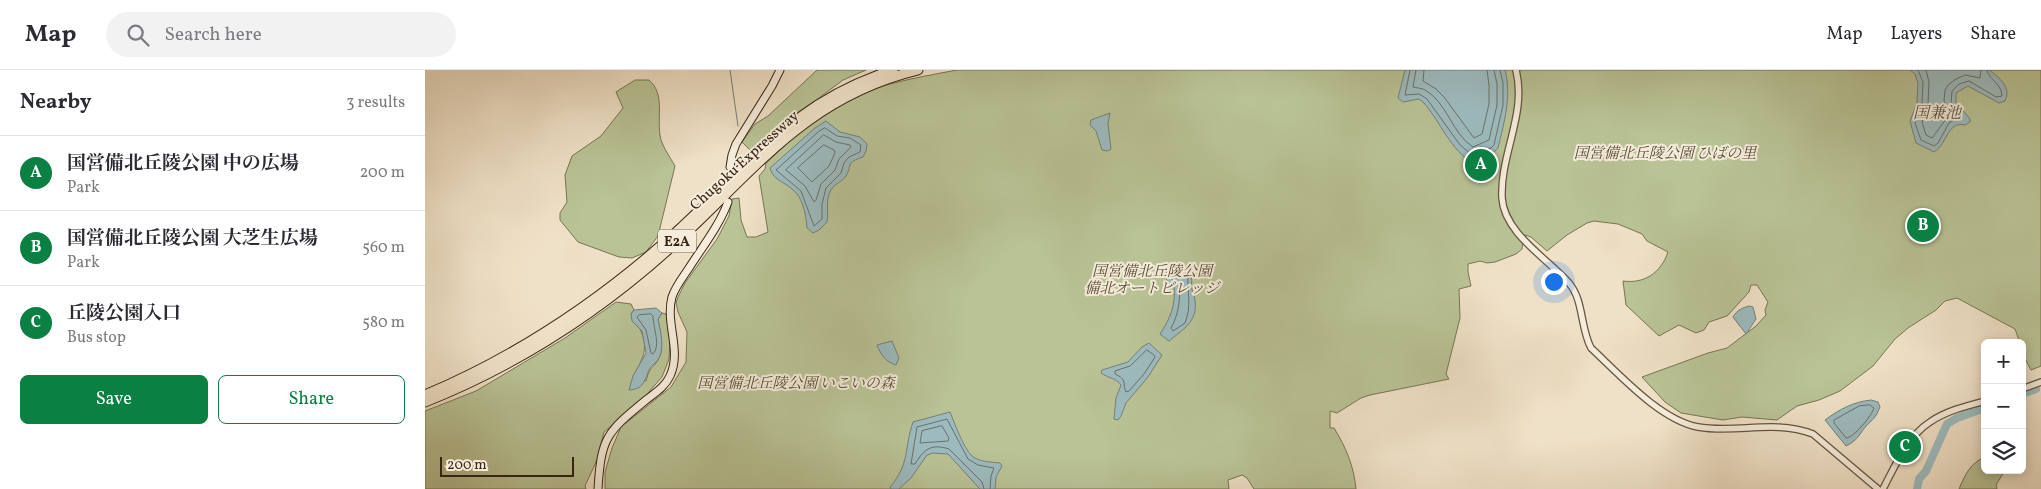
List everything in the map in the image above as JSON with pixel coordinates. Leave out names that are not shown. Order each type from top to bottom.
[{"type":"highway","name":"Chugoku Expressway","points":[[425,395],[477,372],[573,316],[624,278],[665,243],[765,147],[800,117],[845,89],[893,70]]},
{"type":"highway","name":"Chugoku Expressway","points":[[425,402],[481,378],[544,343],[629,283],[670,248],[790,133],[819,112],[864,88],[918,70]]},
{"type":"main road","points":[[730,167],[731,154],[736,144],[780,70]]},
{"type":"main road","points":[[598,489],[601,453],[609,434],[620,422],[661,388],[669,378],[675,360],[670,314],[672,296],[679,282],[722,218],[728,202]]},
{"type":"street","points":[[1516,70],[1519,79],[1518,112],[1503,177],[1502,200],[1512,224],[1532,249],[1569,283],[1576,295],[1585,333],[1591,348],[1662,412],[1676,420],[1699,427],[1786,427],[1813,434],[1878,489]]},
{"type":"street","points":[[2026,388],[2041,382]]},
{"type":"street","points":[[1883,489],[1909,442],[1921,428],[1931,420],[1949,412],[1981,402]]},
{"type":"green space","points":[[817,70],[866,70],[843,80],[750,150],[742,142],[755,124],[768,116]]},
{"type":"green space","points":[[957,70],[2041,70],[2041,366],[2031,370],[2026,361],[2026,339],[2019,339],[2015,329],[1957,298],[1945,301],[1936,310],[1908,328],[1895,339],[1873,366],[1840,391],[1819,400],[1797,406],[1777,420],[1742,417],[1723,420],[1681,413],[1665,402],[1642,377],[1727,348],[1756,326],[1766,315],[1765,310],[1768,302],[1757,285],[1751,285],[1749,292],[1727,316],[1709,322],[1704,330],[1696,333],[1679,325],[1659,336],[1626,305],[1623,281],[1645,279],[1661,266],[1668,252],[1647,241],[1642,234],[1635,231],[1618,224],[1594,221],[1567,235],[1547,251],[1531,237],[1516,232],[1523,241],[1522,249],[1516,254],[1495,262],[1487,263],[1480,261],[1468,264],[1471,286],[1459,289],[1460,318],[1446,374],[1449,379],[1370,395],[1361,398],[1337,413],[1330,411],[1330,428],[1334,428],[1346,450],[1356,489],[1254,489],[1247,478],[1242,475],[1228,480],[1229,489],[605,489],[605,472],[621,427],[671,387],[686,362],[687,332],[676,303],[685,283],[717,239],[729,216],[732,199],[739,198],[741,220],[747,237],[756,237],[768,232],[759,176],[765,169],[766,163],[806,126],[847,99],[893,83]]},
{"type":"green space","points":[[635,80],[649,80],[657,92],[661,139],[675,166],[658,236],[646,252],[632,258],[619,257],[578,242],[560,220],[560,213],[567,202],[565,175],[572,156],[601,136],[623,108],[616,92]]},
{"type":"green space","points":[[616,302],[631,304],[634,310],[631,314],[632,317],[643,337],[643,355],[633,376],[646,381],[660,356],[661,340],[658,319],[662,313],[666,314],[670,339],[669,359],[662,377],[640,402],[604,432],[597,460],[585,486],[586,489],[425,489],[425,411],[476,391],[565,338]]},
{"type":"green space","points":[[1980,460],[1981,474],[2003,474],[1996,485],[1997,489],[1959,489],[1966,474]]},
{"type":"water","points":[[1405,70],[1505,70],[1508,90],[1505,119],[1498,148],[1493,153],[1483,154],[1472,162],[1465,157],[1458,151],[1424,103],[1419,99],[1403,102],[1398,98]]},
{"type":"water","name":"国兼池","points":[[1910,70],[1989,70],[2006,87],[2007,96],[2005,101],[1999,103],[1968,86],[1956,93],[1956,102],[1970,119],[1970,122],[1951,129],[1939,148],[1934,152],[1916,143],[1910,121],[1917,103],[1918,83],[1915,74]]},
{"type":"water","points":[[1110,113],[1108,124],[1111,149],[1107,151],[1102,150],[1096,131],[1090,125],[1091,120]]},
{"type":"water","points":[[826,121],[840,132],[860,137],[867,144],[863,157],[850,164],[846,176],[831,190],[828,198],[827,222],[813,233],[807,228],[805,212],[796,192],[776,178],[770,168],[815,128]]},
{"type":"water","points":[[1189,267],[1195,300],[1194,315],[1188,325],[1169,341],[1160,334],[1167,323],[1174,300],[1174,287],[1167,284],[1166,269]]},
{"type":"water","points":[[1749,306],[1753,307],[1756,319],[1746,334],[1733,317],[1740,310]]},
{"type":"water","points":[[656,308],[662,313],[658,319],[662,338],[661,354],[650,368],[643,384],[638,388],[629,390],[633,376],[646,353],[642,331],[632,321],[631,314],[634,310]]},
{"type":"water","points":[[892,341],[899,358],[896,365],[884,358],[877,345]]},
{"type":"water","points":[[1149,343],[1162,355],[1148,377],[1126,403],[1118,420],[1114,419],[1116,398],[1121,385],[1101,373],[1102,370],[1128,362],[1142,347]]},
{"type":"water","points":[[1871,400],[1878,402],[1880,407],[1877,414],[1855,440],[1846,446],[1825,420],[1858,402]]},
{"type":"water","points":[[950,412],[969,453],[982,461],[1000,463],[1002,466],[996,477],[995,489],[980,489],[948,454],[933,453],[927,455],[911,478],[899,489],[891,489],[890,487],[904,463],[913,422]]},
{"type":"waterway","points":[[730,70],[738,126]]},
{"type":"waterway","points":[[2026,393],[2036,389]]},
{"type":"waterway","points":[[1917,489],[1919,479],[1926,471],[1947,424],[1957,418],[1981,409]]},
{"type":"place","name":"国営備北丘陵公園 中の広場","points":[[1481,165]]},
{"type":"place","name":"国営備北丘陵公園 大芝生広場","points":[[1923,226]]},
{"type":"place","name":"丘陵公園入口","points":[[1905,447]]},
{"type":"park label","name":"国営備北丘陵公園 ひばの里","points":[[1665,153]]},
{"type":"park label","name":"国営備北丘陵公園 備北オートビレッジ","points":[[1152,280]]},
{"type":"park label","name":"国営備北丘陵公園 いこいの森","points":[[796,383]]}]
